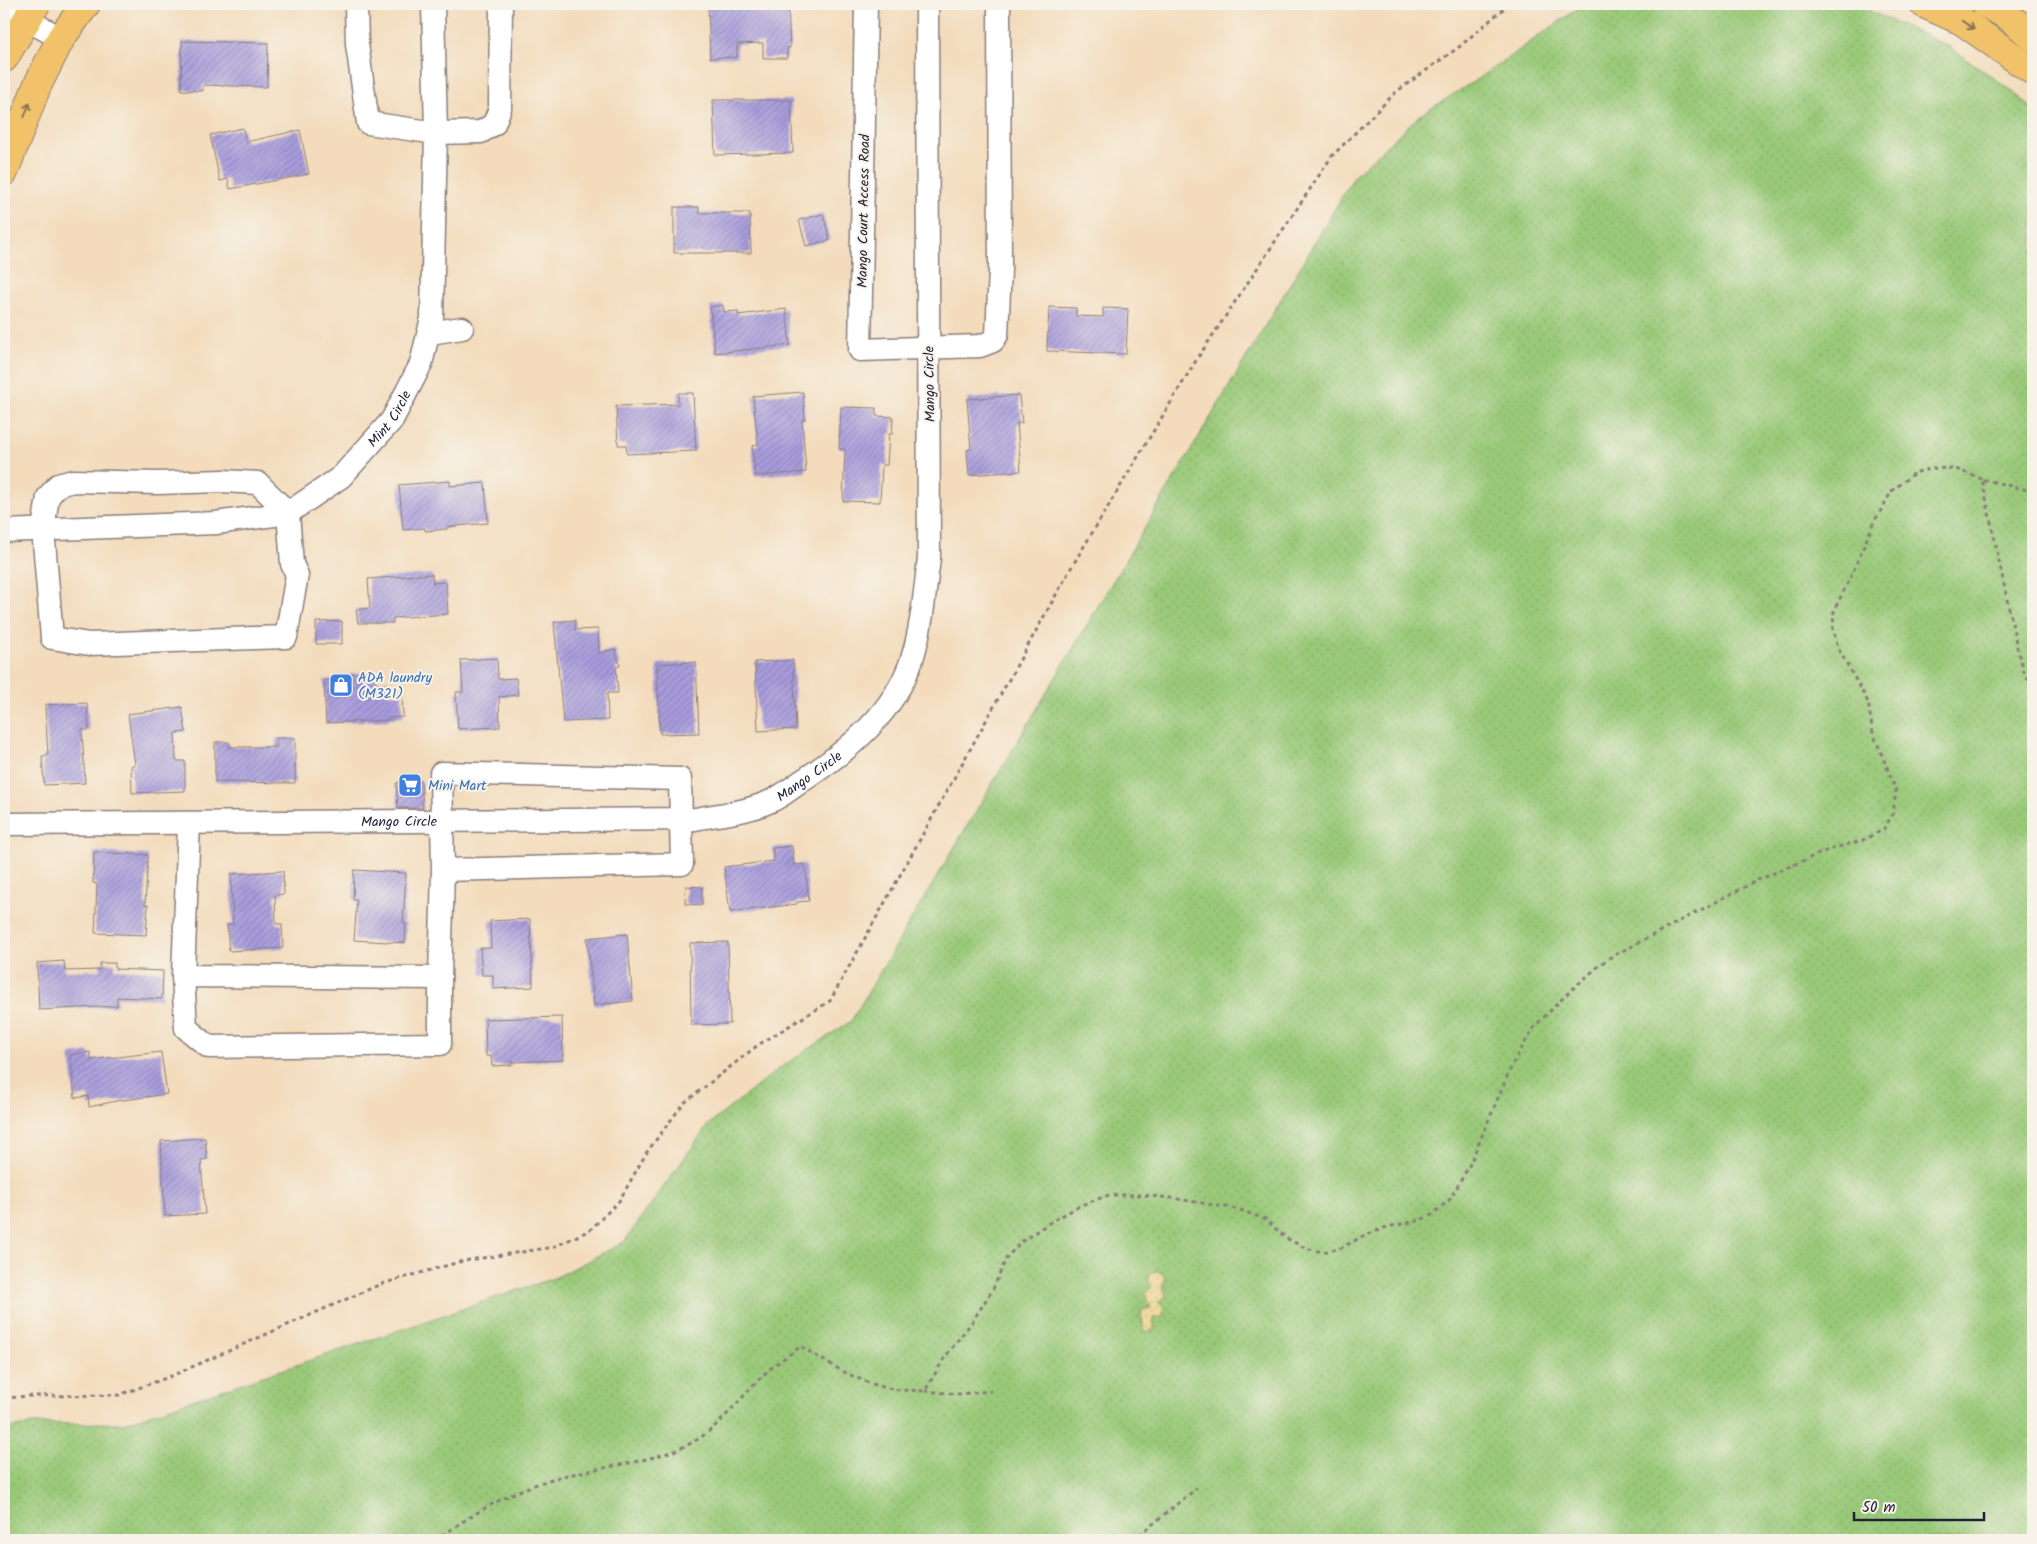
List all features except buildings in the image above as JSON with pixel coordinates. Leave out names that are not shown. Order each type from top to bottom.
[{"type":"main road","points":[[4,172],[37,86],[61,38],[86,4]]},
{"type":"main road","points":[[1924,4],[1962,21],[2033,71]]},
{"type":"main road","points":[[1986,4],[2008,16],[2033,37]]},
{"type":"main road","points":[[4,58],[22,10]]},
{"type":"street","points":[[356,4],[356,44],[368,123],[436,133],[481,132],[494,124],[500,108],[501,4]]},
{"type":"street","name":"Mint Circle","points":[[4,531],[216,522],[288,513],[341,477],[392,420],[421,364],[432,318],[436,133],[433,4]]},
{"type":"street","name":"Mango Court Access Road","points":[[866,4],[860,350],[928,348]]},
{"type":"street","name":"Mango Circle","points":[[4,824],[695,819],[748,809],[774,800],[860,738],[893,700],[912,659],[922,610],[929,558],[927,4]]},
{"type":"street","points":[[928,348],[980,346],[993,341],[997,335],[1000,270],[999,4]]},
{"type":"street","points":[[22,10],[61,38]]},
{"type":"street","points":[[429,333],[462,328]]},
{"type":"street","points":[[73,481],[157,483],[223,481],[258,483],[288,513],[292,564],[297,575],[286,637],[89,644],[52,638],[43,530],[48,497],[58,485],[73,481]]},
{"type":"street","points":[[189,823],[183,976],[186,1028],[209,1048],[440,1044],[443,870],[441,773],[680,779],[682,864],[443,870]]},
{"type":"street","points":[[183,976],[440,978]]},
{"type":"path","points":[[4,1398],[119,1395],[169,1377],[381,1284],[463,1262],[554,1247],[590,1230],[619,1201],[647,1152],[683,1104],[758,1045],[830,1001],[1070,568],[1197,359],[1332,156],[1396,92],[1459,47],[1509,4]]},
{"type":"path","points":[[924,1390],[993,1289],[1007,1257],[1021,1242],[1048,1223],[1081,1205],[1109,1195],[1142,1195],[1172,1198],[1237,1209],[1265,1219],[1286,1238],[1305,1248],[1322,1252],[1341,1248],[1363,1236],[1387,1227],[1417,1221],[1432,1214],[1450,1199],[1469,1166],[1513,1063],[1535,1026],[1570,991],[1607,959],[1758,880],[1828,850],[1862,840],[1883,830],[1893,814],[1896,790],[1873,733],[1868,702],[1838,648],[1833,629],[1834,610],[1849,582],[1874,522],[1892,491],[1914,473],[1933,468],[1956,469],[1982,479],[2027,490],[2033,494]]},
{"type":"path","points":[[1982,479],[2018,652],[2033,688]]},
{"type":"path","points":[[436,1540],[467,1517],[516,1492],[566,1476],[664,1453],[693,1442],[717,1424],[770,1368],[801,1346],[833,1368],[892,1389],[959,1394],[991,1391]]},
{"type":"path","points":[[1133,1540],[1197,1488]]},
{"type":"green space","points":[[1584,4],[1854,4],[1948,46],[2008,88],[2033,109],[2033,1540],[4,1540],[4,1429],[34,1424],[124,1423],[557,1277],[624,1242],[708,1125],[780,1068],[851,1021],[1355,175],[1419,116],[1481,77]]},
{"type":"sand","points":[[1157,1271],[1163,1274],[1165,1280],[1163,1286],[1166,1296],[1158,1302],[1163,1307],[1164,1314],[1162,1317],[1154,1318],[1154,1330],[1144,1332],[1141,1313],[1142,1310],[1151,1308],[1145,1294],[1152,1287],[1148,1278],[1151,1272]]},
{"type":"place","name":"ADA laundry (M321)","points":[[341,685]]},
{"type":"place","name":"Mini Mart","points":[[410,785]]}]
